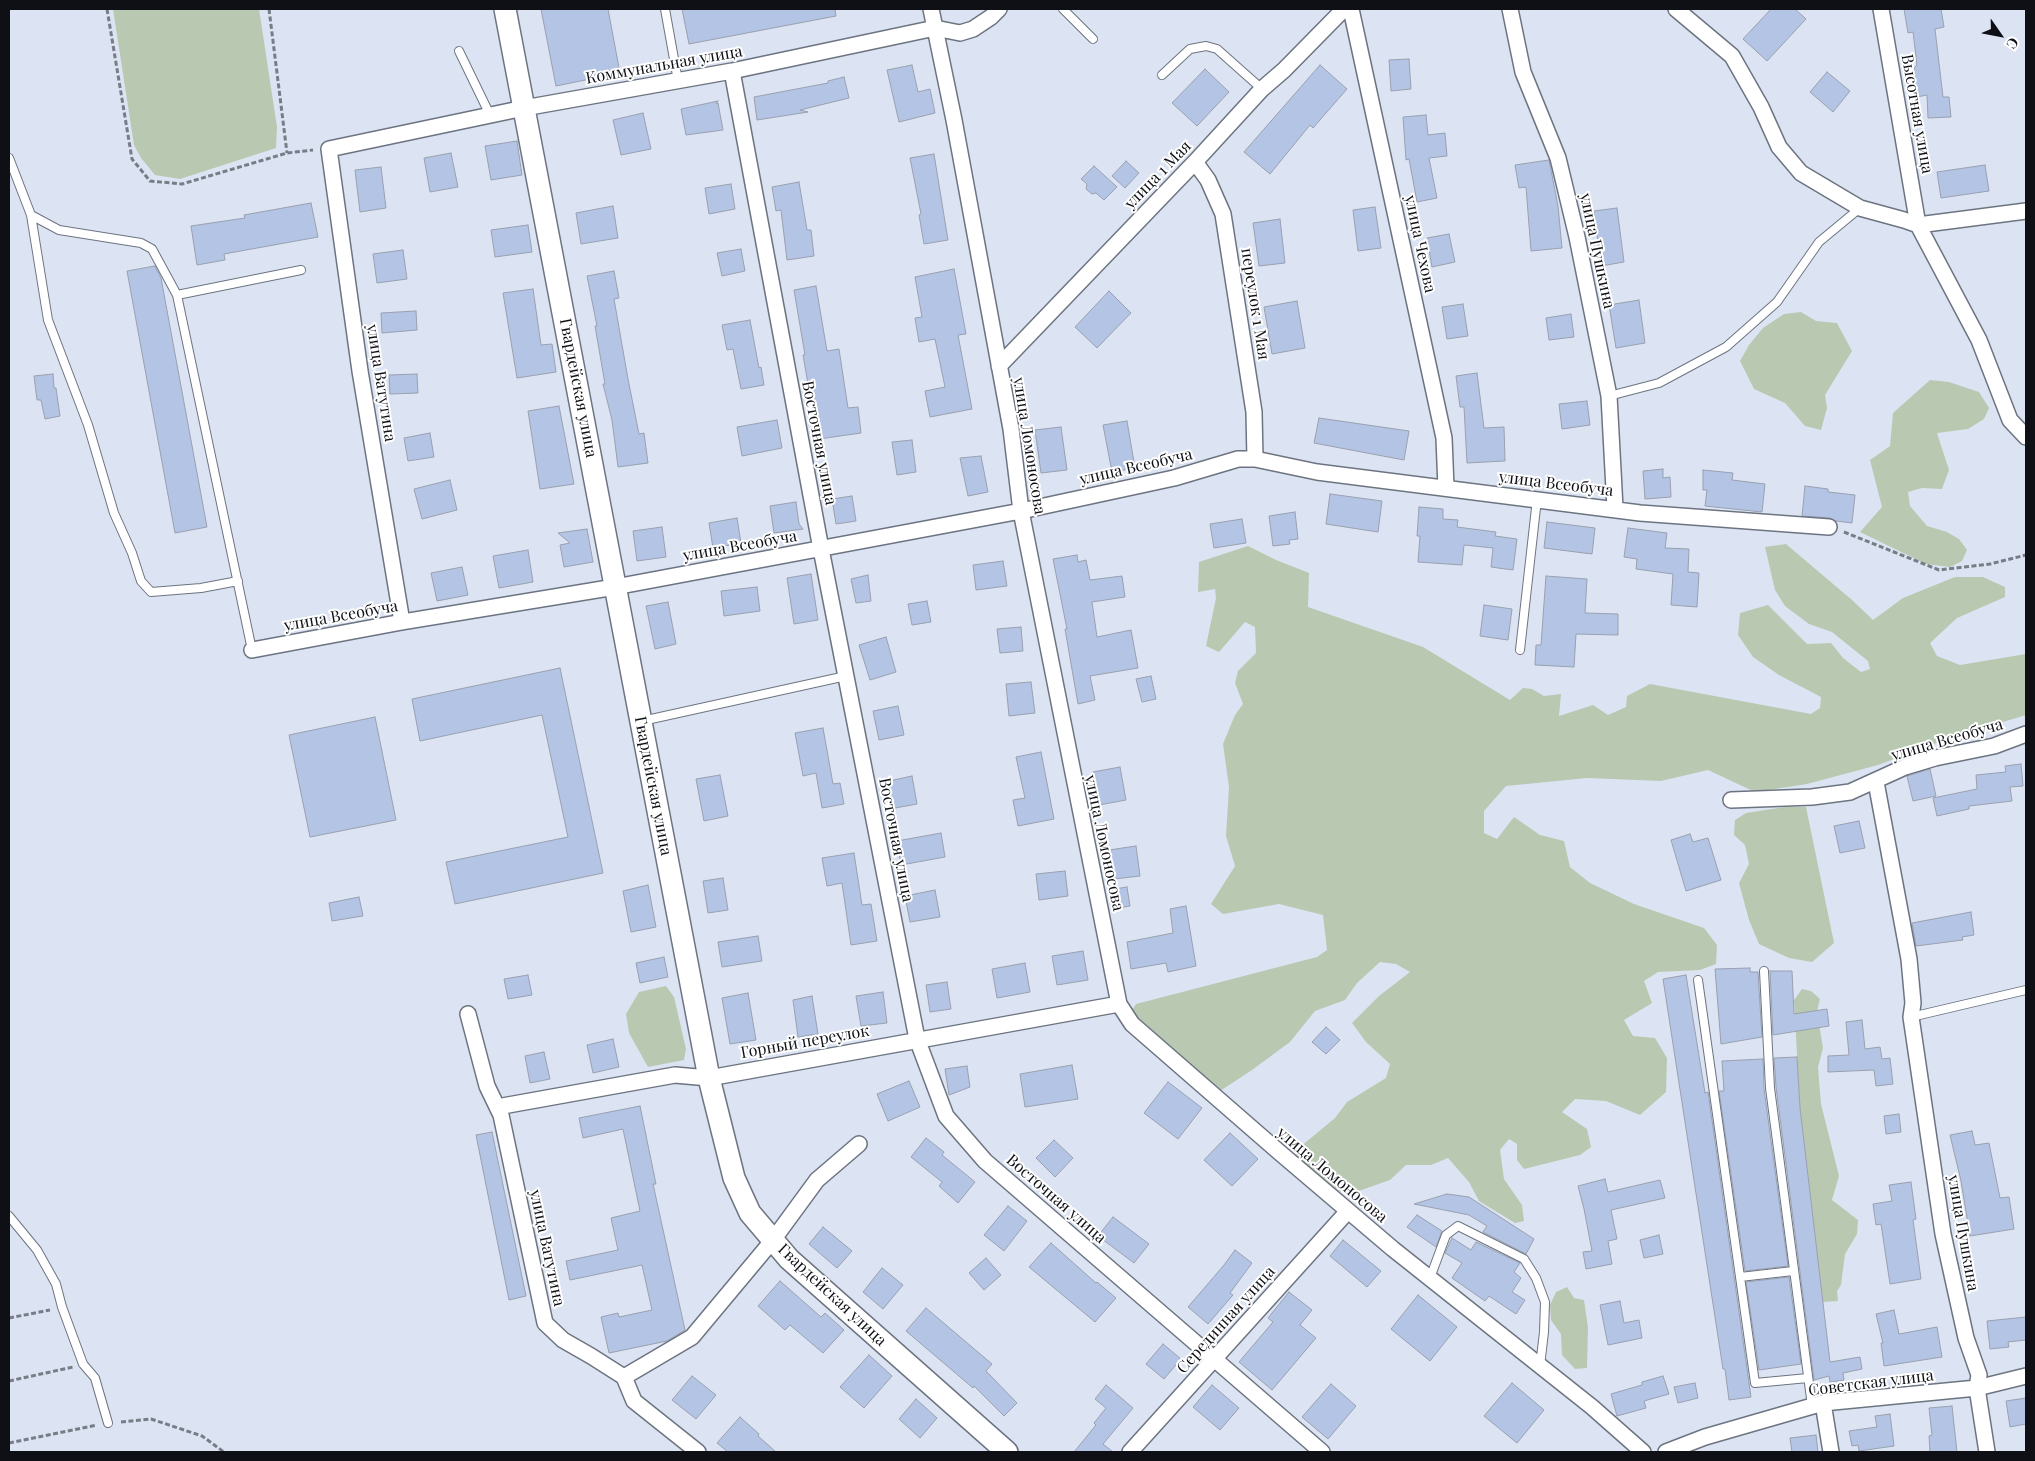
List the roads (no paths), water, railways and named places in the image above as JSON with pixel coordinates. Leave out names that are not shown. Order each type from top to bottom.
[{"type":"street","name":"Гвардейская улица","points":[[505,9],[709,1078],[734,1178],[750,1213],[788,1259],[1007,1452]]},
{"type":"street","name":"улица Ломоносова","points":[[931,9],[954,120],[1011,429],[1020,511],[1119,1004],[1132,1024],[1348,1210],[1592,1407],[1643,1452]]},
{"type":"street","name":"Коммунальная улица","points":[[329,149],[524,108],[732,71],[935,28],[960,33],[973,29],[999,9]]},
{"type":"street","name":"улица 1 Мая","points":[[999,366],[1195,162],[1262,89],[1284,70],[1344,9]]},
{"type":"street","name":"улица Чехова","points":[[1351,9],[1444,438],[1446,488]]},
{"type":"street","name":"улица Пушкина","points":[[1510,9],[1522,72],[1560,167],[1577,237],[1609,396],[1615,508]]},
{"type":"street","points":[[1676,9],[1732,56],[1761,107],[1780,147],[1801,173],[1860,208],[1904,220],[1918,226],[2026,211]]},
{"type":"street","name":"Высотная улица","points":[[1881,9],[1918,226],[1979,340],[2010,420],[2026,437]]},
{"type":"street","name":"Восточная улица","points":[[732,71],[821,549],[917,1039],[946,1116],[985,1161],[1322,1452]]},
{"type":"street","name":"улица Ватутина","points":[[329,149],[360,371],[402,622]]},
{"type":"street","name":"переулок 1 Мая","points":[[1195,162],[1208,180],[1223,214],[1254,412],[1256,459]]},
{"type":"street","name":"улица Всеобуча","points":[[252,650],[821,549],[1020,511],[1174,478],[1238,459],[1256,459],[1317,472],[1615,508],[1640,513],[1829,526]]},
{"type":"street","name":"улица Всеобуча","points":[[1731,800],[1812,797],[1850,792],[1876,782],[1905,767],[1935,758],[1994,746],[2026,734]]},
{"type":"street","name":"улица Пушкина","points":[[1876,782],[1909,959],[1913,1003],[1911,1017],[1943,1234],[1966,1338],[1979,1375],[1977,1388],[1986,1452]]},
{"type":"street","name":"Горный переулок","points":[[497,1107],[676,1075],[709,1078],[1119,1004]]},
{"type":"street","name":"улица Ватутина","points":[[468,1014],[487,1086],[501,1115],[545,1323],[563,1340],[624,1377]]},
{"type":"street","points":[[698,1452],[634,1401],[624,1377],[692,1337],[773,1240],[817,1180],[859,1144]]},
{"type":"street","name":"Серединная улица","points":[[1130,1452],[1215,1360],[1348,1210]]},
{"type":"street","name":"Советская улица","points":[[1666,1452],[1706,1437],[1817,1405],[1977,1388],[2026,1376]]},
{"type":"street","points":[[1817,1405],[1831,1452]]},
{"type":"lane","points":[[665,9],[678,81]]},
{"type":"lane","points":[[1063,9],[1093,39]]},
{"type":"lane","points":[[1162,75],[1190,49],[1206,46],[1217,49],[1262,89]]},
{"type":"lane","points":[[459,51],[490,115]]},
{"type":"lane","points":[[9,158],[31,216],[48,320],[88,425],[114,513],[132,553],[141,581],[151,592],[202,588],[238,581]]},
{"type":"lane","points":[[1609,396],[1659,383],[1726,347],[1777,302],[1819,242],[1860,208]]},
{"type":"lane","points":[[31,216],[59,230],[141,242],[152,249],[177,295],[252,650]]},
{"type":"lane","points":[[177,295],[301,270]]},
{"type":"lane","points":[[1520,650],[1537,499]]},
{"type":"lane","points":[[640,721],[846,676]]},
{"type":"lane","points":[[1764,971],[1770,1088],[1808,1378],[1817,1405]]},
{"type":"lane","points":[[1698,980],[1755,1383],[1808,1378]]},
{"type":"lane","points":[[1911,1017],[2026,990]]},
{"type":"lane","points":[[9,1216],[37,1250],[56,1284],[62,1307],[83,1364],[95,1378],[108,1423]]},
{"type":"lane","points":[[1430,1278],[1446,1235],[1458,1226],[1524,1259],[1536,1278],[1545,1302],[1540,1366]]},
{"type":"lane","points":[[1740,1277],[1793,1271]]}]
